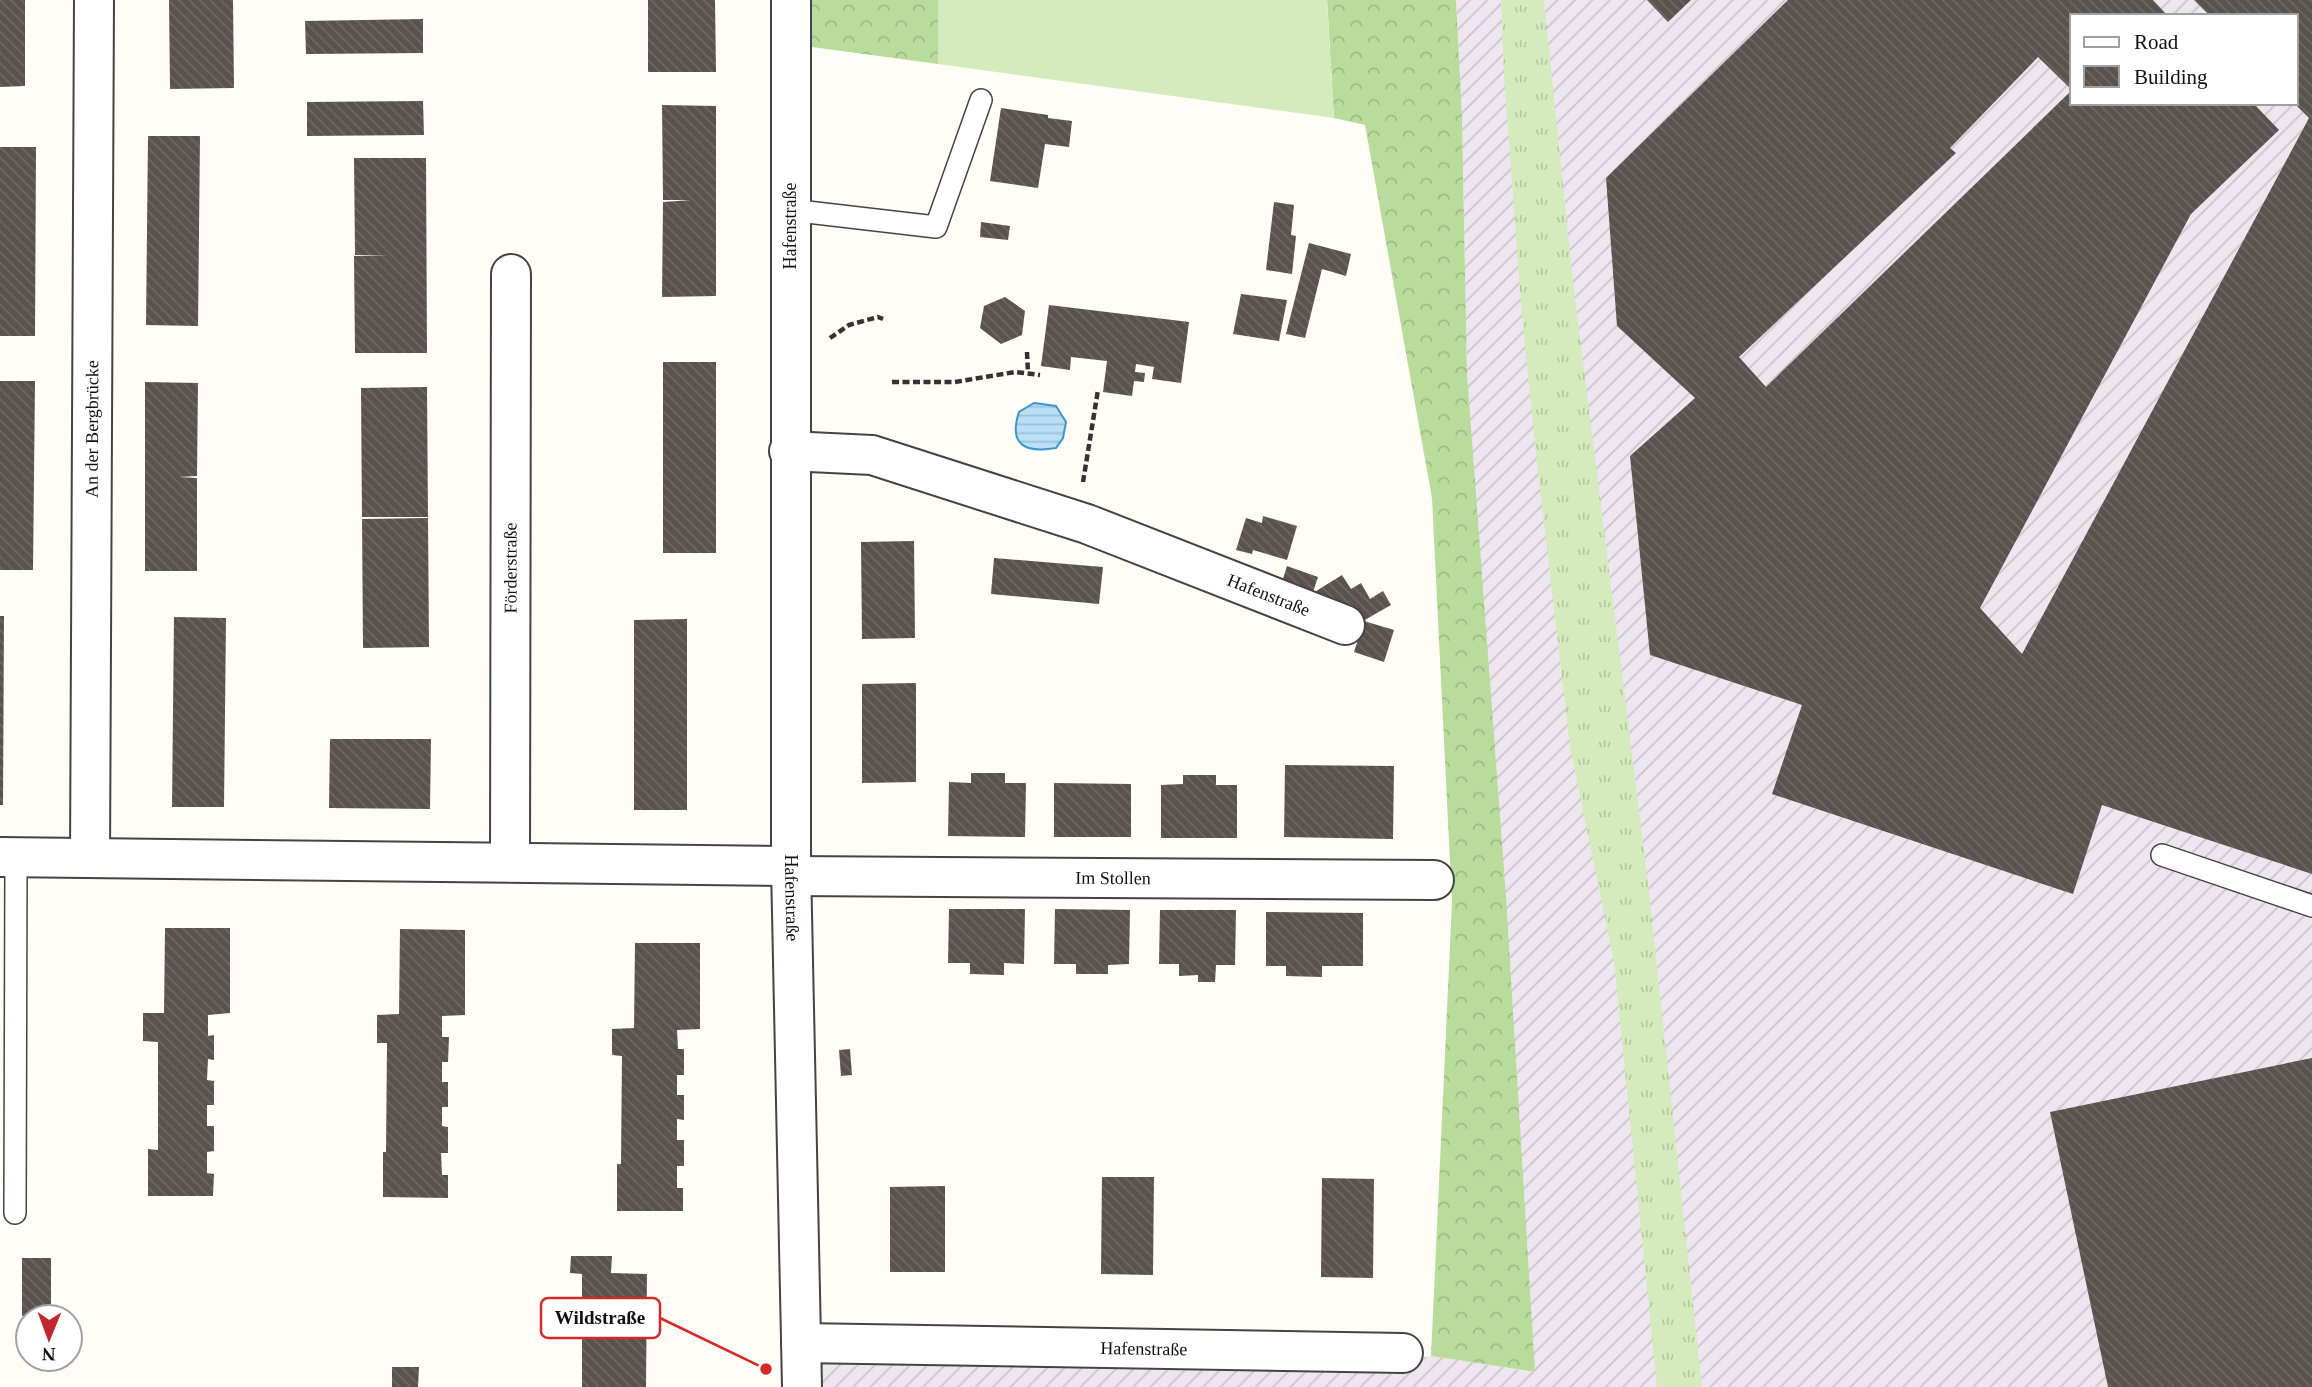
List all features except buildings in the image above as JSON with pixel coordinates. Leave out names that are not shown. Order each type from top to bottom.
[{"type":"street","name":"An der Bergbrücke","points":[[90,858],[94,0]]},
{"type":"street","name":"Hafenstraße","points":[[791,0],[791,871],[802,1387]]},
{"type":"street","name":"Förderstraße","points":[[510,862],[511,274]]},
{"type":"street","name":"Hafenstraße","points":[[789,451],[872,455],[1077,521],[1345,625]]},
{"type":"street","points":[[8,857],[510,862],[791,871]]},
{"type":"street","name":"Im Stollen","points":[[791,871],[1434,880]]},
{"type":"street","name":"Hafenstraße","points":[[801,1343],[1403,1353]]},
{"type":"lane","points":[[790,210],[936,227],[981,100]]},
{"type":"lane","points":[[2162,855],[2312,906]]},
{"type":"lane","points":[[8,857],[15,1213]]},
{"type":"path","points":[[790,342],[832,338],[849,325],[878,317],[883,319]]},
{"type":"path","points":[[1027,352],[1028,373]]},
{"type":"path","points":[[892,382],[955,382],[1015,372],[1040,374]]},
{"type":"path","points":[[1077,521],[1098,390]]},
{"type":"shaded area","points":[[1456,0],[2312,0],[2312,1387],[809,1387],[808,1346],[1405,1361],[1431,1356],[1534,1372],[1467,373],[1462,115]]},
{"type":"green space","points":[[796,0],[938,0],[938,64],[797,45]]},
{"type":"green space","points":[[938,0],[1327,0],[1334,118],[938,64]]},
{"type":"green space","points":[[1327,0],[1456,0],[1462,115],[1467,373],[1506,897],[1535,1372],[1431,1356],[1452,902],[1432,498],[1365,125],[1334,118]]},
{"type":"green space","points":[[1501,0],[1544,0],[1572,273],[1647,874],[1702,1387],[1657,1387],[1614,962],[1570,747],[1535,445],[1521,304]]},
{"type":"water","points":[[1034,403],[1056,406],[1066,422],[1063,438],[1056,448],[1028,448],[1018,440],[1016,424],[1019,412]]},
{"type":"place","name":"Wildstraße","points":[[766,1369]]}]
